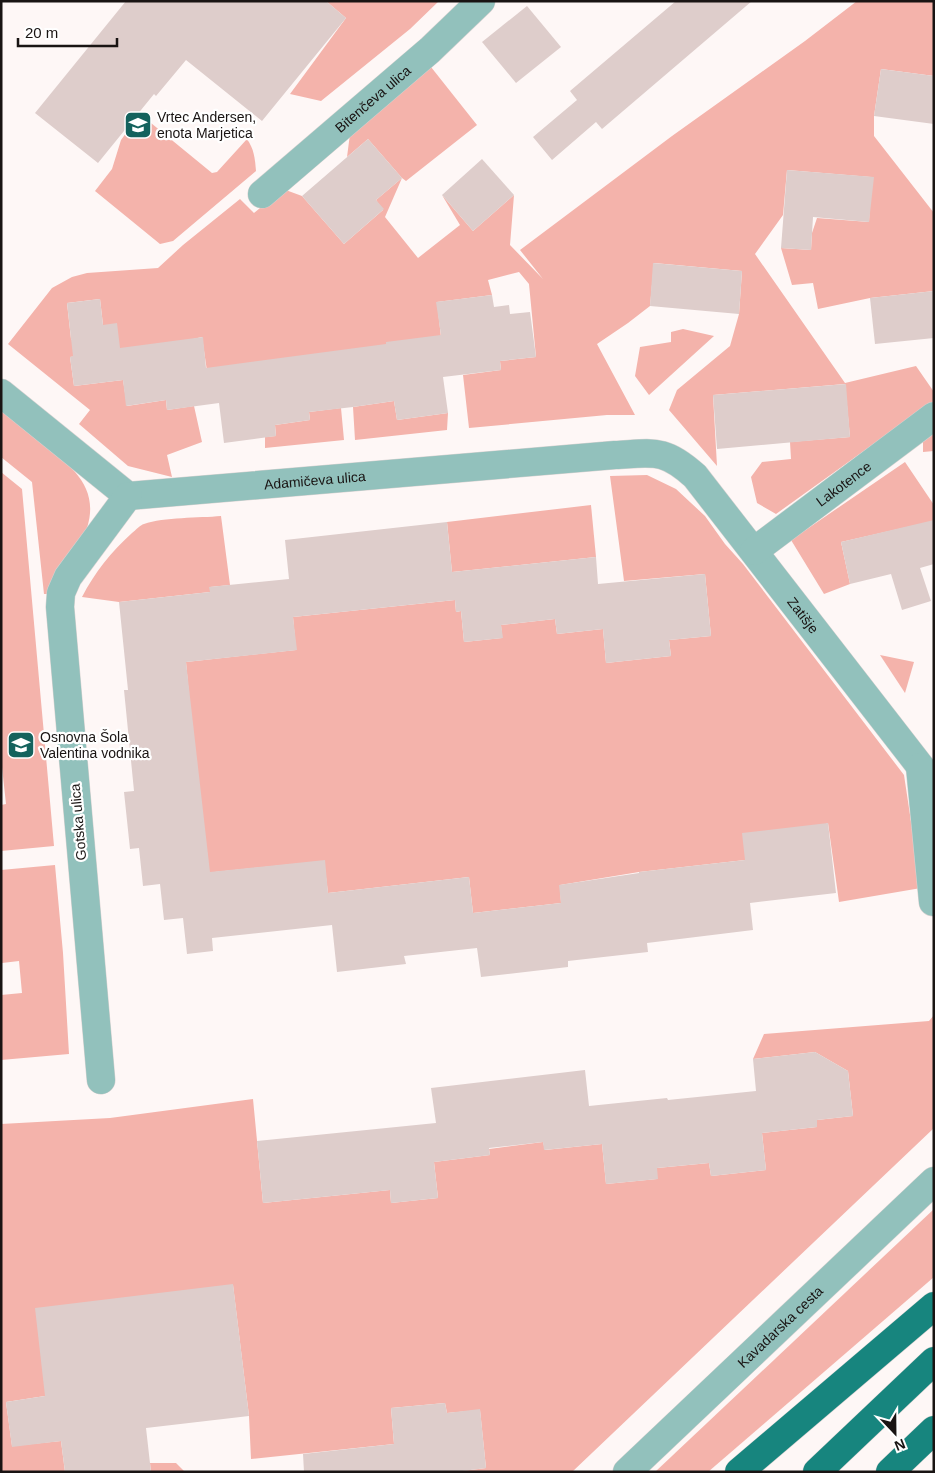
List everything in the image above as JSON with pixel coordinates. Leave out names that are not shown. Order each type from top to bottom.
[{"type":"highway","points":[[739,1472],[934,1306]]},
{"type":"highway","points":[[817,1472],[934,1361]]},
{"type":"highway","points":[[890,1472],[934,1430]]},
{"type":"street","name":"Bitenčeva ulica","points":[[262,194],[430,50],[481,1]]},
{"type":"street","points":[[1,393],[128,496]]},
{"type":"street","name":"Lakotence","points":[[754,551],[934,416]]},
{"type":"street","name":"Adamičeva ulica","points":[[128,496],[605,456],[653,453],[664,455]]},
{"type":"street","name":"Zatišje","points":[[664,455],[681,463],[695,476],[927,776]]},
{"type":"street","name":"Gotska ulica","points":[[101,1080],[60,607],[61,593],[68,577],[128,496]]},
{"type":"street","points":[[927,776],[933,902]]},
{"type":"street","name":"Kavadarska cesta","points":[[627,1472],[934,1181]]},
{"type":"shaded area","points":[[326,1],[439,1],[410,29],[321,101],[290,94],[346,18]]},
{"type":"shaded area","points":[[857,1],[934,1],[934,76],[881,69],[874,116],[874,136],[934,213],[934,291],[870,298],[818,309],[813,283],[792,285],[781,248],[811,250],[812,233],[817,218],[869,222],[871,177],[787,170],[783,215],[755,254],[845,383],[916,366],[934,392],[934,404],[893,430],[776,514],[757,503],[751,477],[762,462],[791,459],[790,442],[850,437],[845,384],[713,395],[717,466],[669,410],[677,390],[730,346],[739,314],[742,271],[654,263],[650,306],[597,344],[635,415],[607,415],[469,428],[463,375],[501,370],[500,361],[536,357],[529,284],[519,272],[488,280],[492,295],[437,302],[442,346],[208,378],[202,337],[121,356],[103,325],[100,299],[67,303],[71,339],[85,355],[70,357],[74,386],[123,380],[127,406],[166,400],[167,410],[194,406],[202,442],[167,455],[172,477],[128,466],[79,424],[90,410],[8,344],[52,288],[72,277],[87,273],[158,268],[183,245],[240,199],[254,213],[283,189],[302,196],[344,244],[383,210],[376,200],[402,178],[385,217],[418,258],[460,225],[442,195],[473,231],[514,195],[510,245],[543,279],[520,250]]},
{"type":"shaded area","points":[[431,67],[477,125],[406,181],[368,139],[347,157],[350,134]]},
{"type":"shaded area","points":[[140,114],[212,173],[217,172],[247,139],[255,158],[256,171],[173,241],[160,244],[95,191],[112,169],[121,140]]},
{"type":"shaded area","points":[[683,329],[714,336],[649,395],[635,376],[640,347],[671,342],[671,332]]},
{"type":"shaded area","points":[[394,401],[397,420],[448,413],[447,430],[355,440],[353,407]]},
{"type":"shaded area","points":[[341,408],[344,440],[265,448],[265,437],[276,436],[275,425],[310,420],[309,412]]},
{"type":"shaded area","points":[[1,409],[73,469],[86,489],[90,501],[90,514],[84,536],[75,553],[47,594],[44,594],[32,482],[1,457]]},
{"type":"shaded area","points":[[934,430],[934,451],[923,452],[923,438]]},
{"type":"shaded area","points":[[905,462],[934,505],[934,521],[841,542],[850,584],[824,594],[791,540]]},
{"type":"shaded area","name":"Osnovna Šola Valentina vodnika","points":[[1,472],[22,489],[54,846],[1,851],[1,805],[6,804],[1,758]]},
{"type":"shaded area","points":[[647,475],[676,489],[705,516],[904,775],[921,888],[839,902],[828,823],[745,860],[639,872],[560,885],[561,903],[473,913],[469,877],[328,893],[324,861],[205,873],[186,662],[296,650],[293,617],[455,600],[456,612],[461,611],[464,642],[502,638],[501,625],[555,619],[557,634],[603,629],[606,663],[671,656],[669,640],[711,636],[705,574],[624,581],[610,476]]},
{"type":"shaded area","points":[[591,505],[596,557],[452,572],[447,522]]},
{"type":"shaded area","points":[[221,516],[230,585],[210,587],[210,592],[119,602],[82,597],[92,579],[110,555],[141,525],[161,520]]},
{"type":"shaded area","points":[[880,655],[914,662],[905,693]]},
{"type":"shaded area","points":[[55,865],[69,1054],[1,1060],[1,995],[22,993],[19,961],[2,963],[1,870]]},
{"type":"shaded area","points":[[934,1015],[934,1128],[572,1472],[455,1472],[486,1468],[480,1410],[447,1413],[445,1403],[391,1408],[394,1444],[251,1459],[249,1416],[233,1285],[45,1396],[6,1402],[12,1446],[61,1441],[65,1472],[2,1472],[1,1124],[110,1118],[253,1099],[263,1203],[390,1190],[391,1203],[438,1198],[434,1162],[490,1155],[489,1149],[543,1142],[545,1150],[602,1144],[606,1184],[657,1179],[657,1168],[709,1163],[711,1176],[766,1170],[762,1133],[817,1127],[817,1120],[853,1116],[848,1071],[815,1052],[753,1059],[764,1034],[929,1021]]},
{"type":"shaded area","points":[[934,1209],[934,1277],[708,1472],[655,1472]]},
{"type":"shaded area","points":[[150,1463],[176,1463],[185,1472],[151,1472]]},
{"type":"building","points":[[126,1],[326,1],[346,18],[262,121],[186,60],[156,96],[154,94],[98,163],[35,113]]},
{"type":"building","points":[[676,1],[752,1],[602,129],[596,122],[552,160],[533,137],[577,100],[570,91]]},
{"type":"building","points":[[527,6],[561,47],[516,83],[482,42]]},
{"type":"building","points":[[881,69],[934,76],[934,124],[874,116]]},
{"type":"building","points":[[368,139],[402,178],[376,200],[384,209],[344,244],[302,196]]},
{"type":"building","points":[[482,159],[514,195],[473,231],[442,195]]},
{"type":"building","points":[[787,170],[874,177],[869,222],[813,217],[811,250],[781,248]]},
{"type":"building","points":[[653,263],[742,271],[739,314],[650,306]]},
{"type":"building","points":[[934,291],[934,338],[875,344],[870,298]]},
{"type":"building","points":[[492,295],[494,307],[509,305],[510,314],[530,312],[536,357],[500,361],[501,370],[443,377],[448,413],[397,420],[394,401],[309,412],[310,420],[275,425],[276,436],[224,443],[219,403],[167,410],[166,400],[126,406],[123,380],[74,386],[70,357],[73,356],[67,303],[100,299],[103,325],[117,323],[120,348],[203,337],[206,368],[441,335],[436,302]]},
{"type":"building","points":[[846,384],[850,437],[717,449],[713,395]]},
{"type":"building","points":[[934,520],[934,564],[920,568],[931,601],[902,610],[891,574],[850,584],[841,542]]},
{"type":"building","points":[[447,522],[452,572],[596,557],[598,584],[705,574],[711,636],[669,640],[671,656],[606,663],[603,629],[557,634],[555,619],[501,625],[503,638],[464,642],[461,611],[456,612],[455,600],[293,617],[297,650],[186,662],[210,872],[325,860],[328,893],[469,877],[473,913],[561,903],[559,885],[639,872],[745,860],[742,833],[828,823],[836,893],[750,903],[753,930],[647,943],[648,952],[568,961],[568,967],[481,977],[477,948],[404,956],[406,964],[337,972],[332,925],[212,938],[213,951],[187,954],[183,918],[164,920],[160,884],[143,886],[139,848],[130,849],[124,792],[134,791],[124,690],[128,690],[119,602],[210,592],[209,587],[289,579],[285,540]]},
{"type":"building","points":[[815,1052],[848,1071],[853,1116],[817,1120],[817,1127],[762,1133],[766,1170],[711,1176],[709,1163],[657,1168],[658,1179],[606,1184],[602,1144],[544,1150],[543,1142],[489,1148],[490,1155],[434,1162],[438,1198],[391,1203],[390,1190],[263,1203],[257,1141],[436,1123],[431,1088],[585,1070],[589,1106],[667,1098],[668,1100],[756,1091],[753,1059]]},
{"type":"building","points":[[233,1284],[249,1416],[146,1428],[151,1472],[65,1472],[61,1441],[12,1447],[6,1402],[45,1396],[35,1308]]},
{"type":"building","points":[[445,1403],[447,1413],[480,1409],[486,1468],[455,1472],[304,1472],[303,1454],[394,1444],[391,1408]]},
{"type":"place","name":"Vrtec Andersen, enota Marjetica","points":[[138,125]]},
{"type":"place","name":"Osnovna Šola Valentina vodnika","points":[[21,745]]}]
